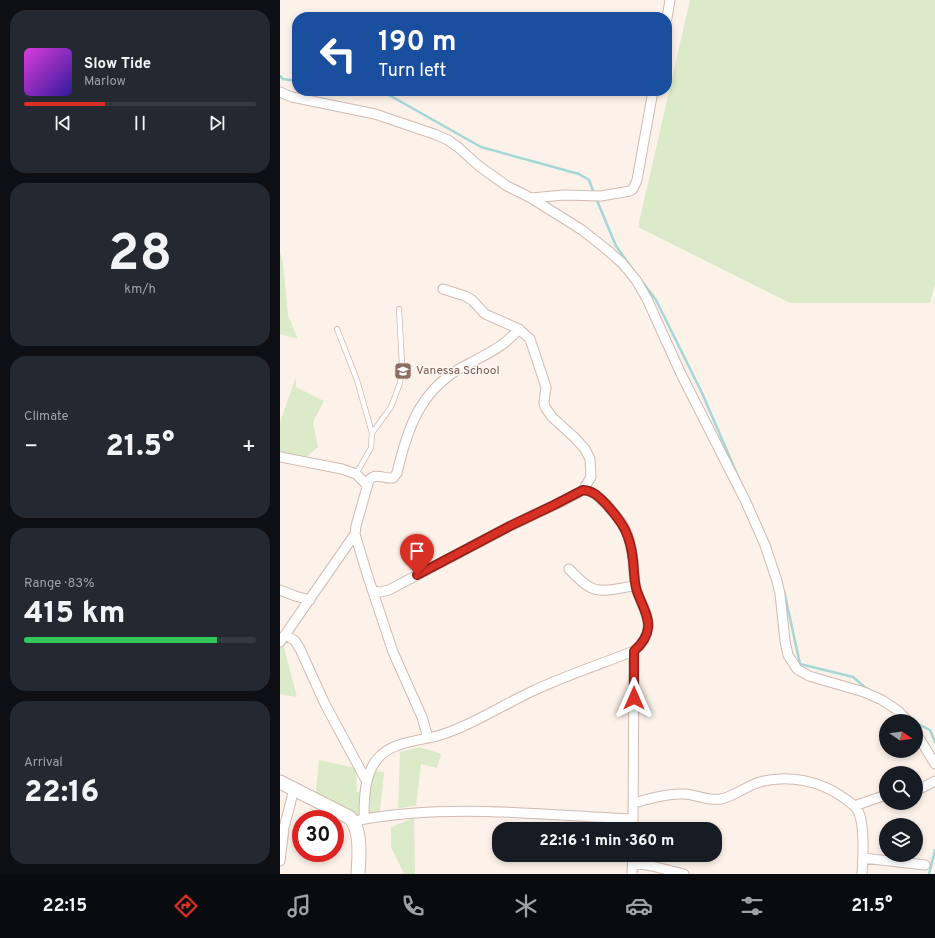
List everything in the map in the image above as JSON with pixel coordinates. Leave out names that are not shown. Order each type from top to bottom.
[{"type":"street","points":[[668,12],[670,0]]},
{"type":"street","points":[[280,92],[292,97],[375,114],[448,140],[479,166],[507,186],[531,198],[582,230],[606,249],[636,280],[647,299],[681,374],[745,500],[765,545],[777,581],[788,656],[797,669],[809,676],[864,692],[882,700],[901,714]]},
{"type":"street","points":[[531,198],[564,195],[601,196],[625,192],[633,189],[637,180],[652,96]]},
{"type":"street","points":[[372,591],[380,592],[389,590],[510,526],[583,490],[591,477],[590,459],[585,449],[552,417],[545,407],[545,382],[530,339],[520,329],[485,314],[472,300],[466,296],[443,289]]},
{"type":"street","points":[[367,782],[325,704],[300,649],[295,641],[283,638],[355,534],[368,480],[376,475],[393,478],[398,473],[409,430],[422,403],[450,375],[498,348],[520,329]]},
{"type":"street","points":[[280,456],[342,469],[356,474],[367,485]]},
{"type":"street","points":[[358,874],[359,858],[357,828],[364,803],[367,782],[371,768],[379,757],[386,751],[406,743],[437,736],[456,729],[536,689],[634,651],[640,646],[649,628],[648,621],[638,598],[635,586],[631,549],[624,526],[594,492],[583,490]]},
{"type":"street","points":[[355,534],[372,591],[393,652],[422,717],[428,738]]},
{"type":"street","points":[[346,549],[361,554]]},
{"type":"street","points":[[569,569],[584,583],[595,589],[603,590],[635,586]]},
{"type":"street","points":[[280,590],[310,600]]},
{"type":"street","points":[[295,596],[299,616]]},
{"type":"street","points":[[280,782],[349,817],[359,820],[414,813],[467,811],[633,819],[634,651]]},
{"type":"street","points":[[923,744],[935,764]]},
{"type":"street","points":[[634,803],[657,797],[678,794],[687,794],[707,799],[719,799],[728,797],[760,782],[771,780],[796,780],[820,785],[840,795],[854,806],[858,812],[860,819],[863,858],[862,874]]},
{"type":"street","points":[[923,787],[935,781]]},
{"type":"street","points":[[280,861],[284,828],[294,789]]},
{"type":"street","points":[[854,806],[879,798]]},
{"type":"street","points":[[863,858],[925,865]]},
{"type":"street","points":[[632,874],[633,862]]},
{"type":"street","points":[[641,862],[684,874]]},
{"type":"lane","points":[[372,433],[391,407],[400,383],[402,364],[399,309]]},
{"type":"lane","points":[[337,330],[348,353],[372,433],[371,448],[356,474]]},
{"type":"green space","points":[[690,0],[935,0],[935,283],[930,303],[790,303],[638,227],[668,96],[672,96],[672,79]]},
{"type":"green space","points":[[280,252],[283,262],[288,315],[298,339],[280,334]]},
{"type":"green space","points":[[296,377],[296,387],[324,401],[313,422],[318,447],[305,458],[280,451],[280,422]]},
{"type":"green space","points":[[283,644],[297,697],[280,694],[280,648]]},
{"type":"green space","points":[[420,747],[441,754],[437,768],[421,764],[416,806],[398,808],[400,752]]},
{"type":"green space","points":[[319,760],[356,768],[357,792],[369,795],[373,771],[384,772],[380,811],[353,815],[344,811],[344,810],[315,800]]},
{"type":"green space","points":[[414,818],[415,874],[404,874],[391,847],[391,827]]},
{"type":"waterway","points":[[280,76],[283,79],[292,80]]},
{"type":"waterway","points":[[391,96],[481,147],[579,174],[589,180],[594,193]]},
{"type":"waterway","points":[[596,198],[616,246],[634,271]]},
{"type":"waterway","points":[[641,280],[656,300],[702,393],[740,481]]},
{"type":"waterway","points":[[784,591],[800,664],[853,677],[867,689]]},
{"type":"waterway","points":[[923,726],[930,730],[935,742]]},
{"type":"waterway","points":[[929,874],[935,850]]},
{"type":"place","name":"Vanessa School","points":[[403,371]]},
{"type":"route","points":[[417,575],[510,526],[583,490],[594,492],[624,526],[629,538],[634,581],[638,598],[648,621],[649,628],[647,634],[640,646],[634,651],[634,698]]}]
